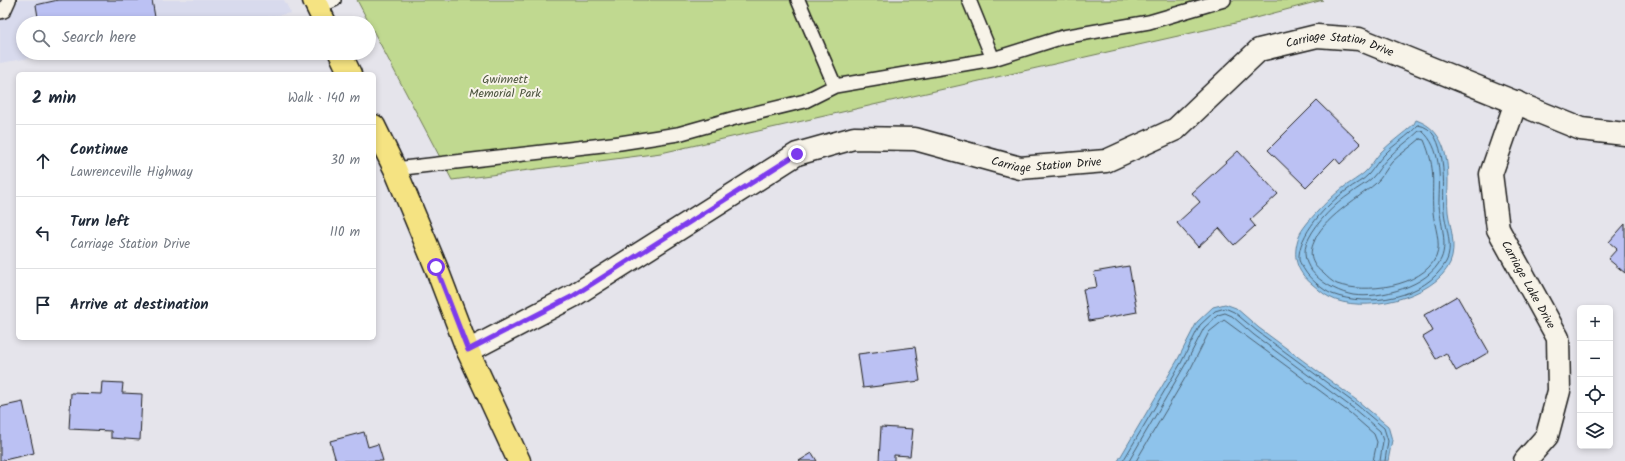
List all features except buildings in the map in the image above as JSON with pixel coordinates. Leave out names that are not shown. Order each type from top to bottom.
[{"type":"main road","points":[[343,60],[349,72]]},
{"type":"main road","points":[[376,130],[395,170],[436,267],[468,350],[519,461]]},
{"type":"street","name":"Carriage Station Drive","points":[[468,350],[573,296],[797,154],[854,138],[915,139],[1020,168],[1106,162],[1176,129],[1259,50],[1317,36],[1359,39],[1581,129],[1625,134]]},
{"type":"street","name":"Carriage Lake Drive","points":[[1516,102],[1490,174],[1498,229],[1558,338],[1559,391],[1547,436],[1525,461]]},
{"type":"lane","points":[[0,12],[4,11],[9,0]]},
{"type":"lane","points":[[798,0],[835,86]]},
{"type":"lane","points":[[968,0],[993,59]]},
{"type":"lane","points":[[395,170],[620,143],[678,134],[735,118],[806,101],[835,86],[993,59],[1063,37],[1149,22],[1224,0]]},
{"type":"shaded area","points":[[0,0],[284,0],[291,13],[274,16],[16,16],[16,60],[18,60],[0,63]]},
{"type":"green space","name":"Gwinnett Memorial Park","points":[[357,0],[1323,0],[1240,22],[661,153],[452,180],[376,36],[376,16],[365,16]]},
{"type":"water","points":[[1416,120],[1425,124],[1438,136],[1445,153],[1448,171],[1448,212],[1453,244],[1450,263],[1442,275],[1429,286],[1414,294],[1396,300],[1359,304],[1343,302],[1329,297],[1322,293],[1307,279],[1299,268],[1296,250],[1299,236],[1307,224],[1333,196],[1364,173],[1381,152],[1414,124]]},
{"type":"water","points":[[1225,304],[1236,308],[1259,328],[1359,402],[1388,426],[1392,440],[1388,461],[1118,461],[1177,361],[1197,322],[1213,307]]},
{"type":"route","points":[[436,267],[468,350],[573,296],[797,154]]}]
